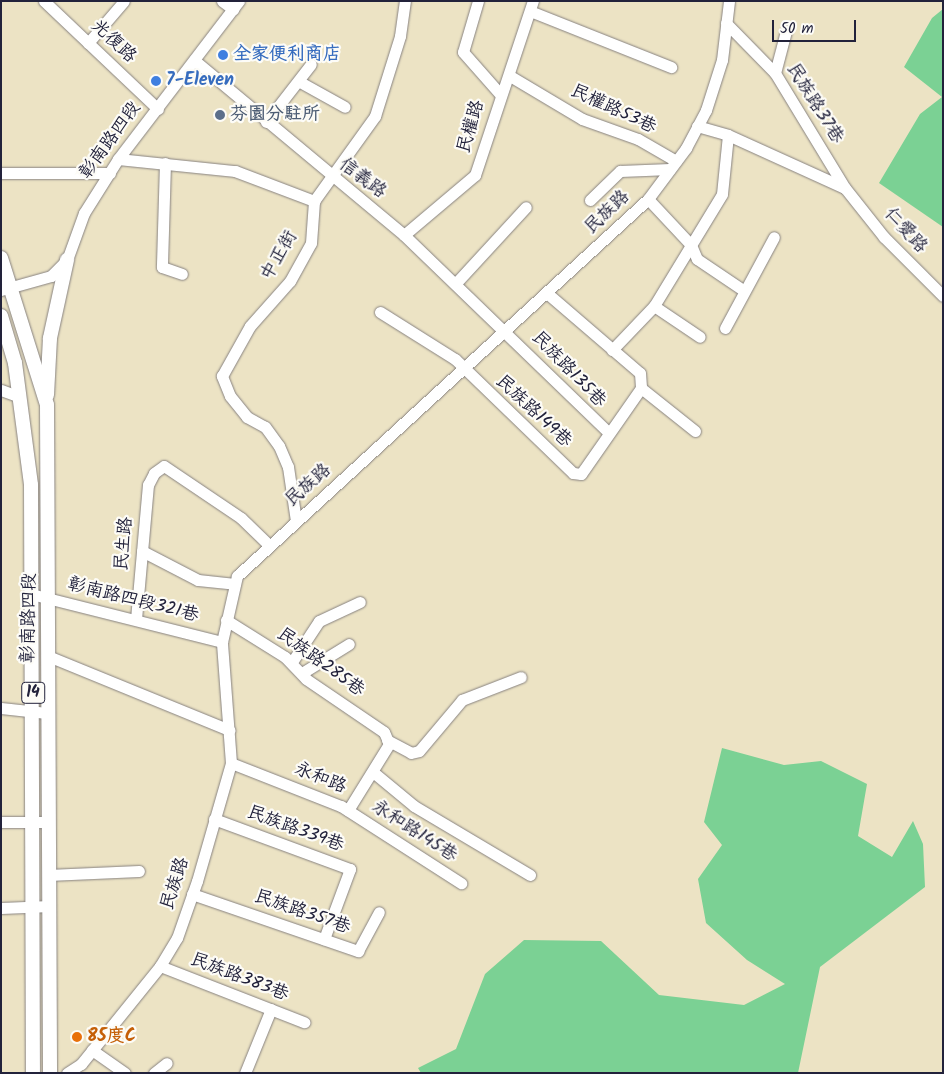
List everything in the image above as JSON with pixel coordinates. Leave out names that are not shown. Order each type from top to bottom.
[{"type":"main road","name":"14","points":[[1,258],[6,289]]},
{"type":"main road","points":[[47,406],[50,338],[67,260]]},
{"type":"main road","name":"彰南路四段","points":[[6,289],[47,406],[42,596],[32,712],[33,1073]]},
{"type":"main road","name":"彰南路四段","points":[[1,316],[20,397],[48,656],[50,1073]]},
{"type":"street","points":[[88,43],[124,1]]},
{"type":"street","points":[[222,1],[236,5]]},
{"type":"street","points":[[118,159],[235,171],[314,201],[332,179],[375,116],[400,36],[405,1]]},
{"type":"street","points":[[478,1],[463,52],[500,94]]},
{"type":"street","name":"民族路","points":[[67,1073],[92,1050],[160,966],[177,938],[231,763],[222,642],[235,584],[268,544],[463,371],[505,330],[548,294],[648,199],[673,165],[697,126],[717,82],[729,1]]},
{"type":"street","name":"光復路","points":[[50,3],[88,43],[158,109]]},
{"type":"street","name":"彰南路四段","points":[[6,289],[51,276],[67,260],[84,213],[118,159],[236,5]]},
{"type":"street","points":[[532,6],[671,67]]},
{"type":"street","name":"民權路","points":[[404,235],[475,175],[500,94],[510,76],[532,6]]},
{"type":"street","name":"民族路37巷","points":[[726,23],[775,73],[845,188]]},
{"type":"street","points":[[775,73],[786,31]]},
{"type":"street","name":"信義路","points":[[194,60],[332,179],[404,235],[505,330]]},
{"type":"street","points":[[266,122],[300,82],[311,64]]},
{"type":"street","name":"民權路53巷","points":[[510,76],[582,119],[638,139],[673,165]]},
{"type":"street","points":[[300,82],[345,107]]},
{"type":"street","points":[[697,126],[728,135],[845,188]]},
{"type":"street","points":[[612,350],[654,306],[722,194],[728,135]]},
{"type":"street","points":[[165,163],[162,267],[182,274]]},
{"type":"street","points":[[590,200],[620,171],[673,165]]},
{"type":"street","points":[[1,173],[110,172]]},
{"type":"street","name":"仁愛路","points":[[845,188],[884,237],[943,296]]},
{"type":"street","points":[[648,199],[691,245],[707,268],[744,290]]},
{"type":"street","name":"中正街","points":[[296,521],[288,467],[265,427],[247,417],[230,396],[222,376],[250,326],[290,281],[311,243],[314,201]]},
{"type":"street","points":[[456,284],[526,207]]},
{"type":"street","points":[[725,328],[774,237]]},
{"type":"street","points":[[548,294],[640,373],[641,388],[607,431]]},
{"type":"street","points":[[654,306],[700,337]]},
{"type":"street","name":"民族路149巷","points":[[380,312],[454,359],[463,371],[574,473],[581,474],[607,431]]},
{"type":"street","name":"民族路135巷","points":[[505,330],[607,431]]},
{"type":"street","points":[[641,388],[695,432]]},
{"type":"street","points":[[1,390],[20,397]]},
{"type":"street","name":"民生路","points":[[136,620],[148,485],[154,473],[164,466],[182,475],[241,518],[268,544]]},
{"type":"street","points":[[142,551],[198,580],[235,584]]},
{"type":"street","name":"彰南路四段321巷","points":[[42,596],[222,642]]},
{"type":"street","points":[[292,662],[319,622],[360,602]]},
{"type":"street","name":"民族路285巷","points":[[226,620],[292,662],[302,673],[377,725],[387,740]]},
{"type":"street","points":[[302,673],[349,644]]},
{"type":"street","points":[[48,656],[229,730]]},
{"type":"street","points":[[387,740],[411,753],[419,751],[462,700],[521,677]]},
{"type":"street","points":[[1,708],[48,713]]},
{"type":"street","name":"永和路","points":[[231,763],[348,810],[373,772],[387,740]]},
{"type":"street","points":[[373,772],[414,806],[530,875]]},
{"type":"street","name":"永和路145巷","points":[[348,810],[461,883]]},
{"type":"street","name":"民族路339巷","points":[[214,819],[350,869],[324,939]]},
{"type":"street","points":[[1,822],[48,822]]},
{"type":"street","points":[[48,875],[139,871]]},
{"type":"street","name":"民族路357巷","points":[[192,894],[358,951],[380,912]]},
{"type":"street","points":[[1,908],[50,906]]},
{"type":"street","name":"民族路383巷","points":[[160,966],[304,1022]]},
{"type":"street","points":[[245,1073],[271,1009]]},
{"type":"street","points":[[92,1050],[125,1073]]},
{"type":"street","points":[[154,1073],[166,1063]]},
{"type":"green space","points":[[943,9],[943,227],[879,183],[920,114],[942,97],[904,67],[932,18]]},
{"type":"green space","points":[[722,748],[784,765],[821,761],[867,784],[858,836],[892,857],[913,821],[923,844],[925,887],[820,967],[798,1073],[421,1073],[418,1068],[456,1049],[485,974],[524,940],[601,941],[659,995],[744,1005],[785,984],[747,960],[706,923],[698,879],[722,845],[704,822]]},
{"type":"place","name":"全家便利商店","points":[[223,55]]},
{"type":"place","name":"7-Eleven","points":[[156,81]]},
{"type":"place","name":"芬園分駐所","points":[[220,115]]},
{"type":"place","name":"85度C","points":[[77,1037]]}]
